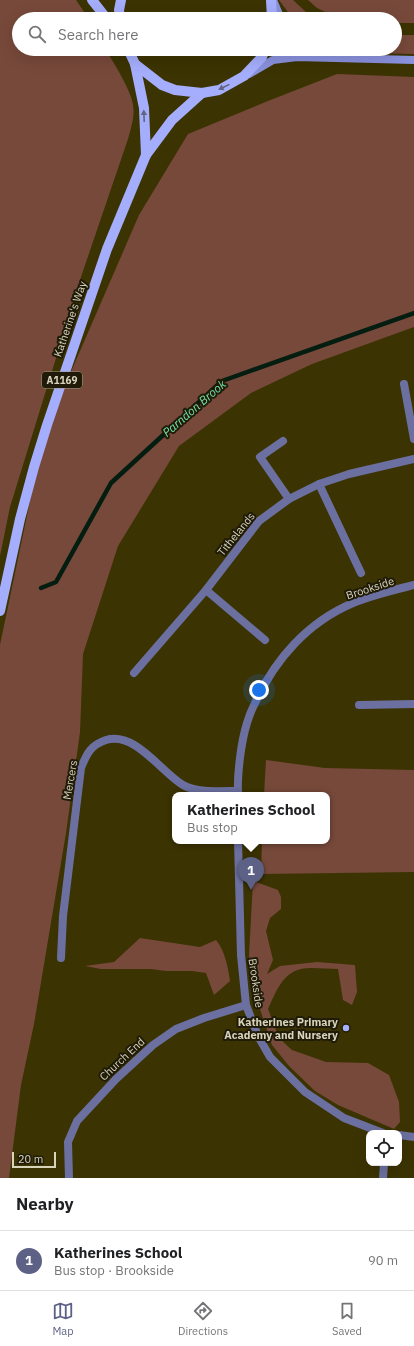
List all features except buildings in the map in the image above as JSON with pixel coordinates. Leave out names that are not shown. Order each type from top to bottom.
[{"type":"main road","points":[[92,0],[101,12]]},
{"type":"main road","points":[[119,12],[120,0]]},
{"type":"main road","points":[[272,0],[272,12]]},
{"type":"main road","points":[[272,0],[278,12]]},
{"type":"main road","points":[[131,56],[135,64],[162,85],[175,90],[202,93],[218,90],[273,60],[297,57],[414,60]]},
{"type":"main road","points":[[244,76],[262,56]]},
{"type":"main road","name":"Katherine's Way","points":[[135,64],[144,108],[146,155]]},
{"type":"main road","name":"Katherine's Way","points":[[0,611],[20,519],[47,425],[107,249],[146,155],[172,120],[202,93]]},
{"type":"street","points":[[404,384],[414,439]]},
{"type":"street","points":[[283,441],[260,457],[289,499]]},
{"type":"street","name":"Tithelands","points":[[134,673],[206,590],[259,521],[289,499],[319,484],[349,474],[414,459]]},
{"type":"street","points":[[319,484],[361,573]]},
{"type":"street","name":"Brookside","points":[[238,792],[240,759],[247,722],[260,693],[276,665],[299,638],[326,618],[353,603],[382,593],[414,586]]},
{"type":"street","points":[[206,590],[265,640]]},
{"type":"street","points":[[359,705],[414,704]]},
{"type":"street","name":"Mercers","points":[[61,958],[62,916],[81,768],[86,754],[97,743],[110,739],[125,740],[137,747],[183,785],[194,790],[223,792]]},
{"type":"street","name":"Brookside","points":[[238,844],[241,955],[246,1005],[258,1036],[270,1057],[305,1092],[344,1118],[375,1130]]},
{"type":"street","name":"Church End","points":[[69,1178],[68,1142],[77,1121],[116,1079],[153,1046],[176,1029],[204,1018],[246,1005]]},
{"type":"street","points":[[402,1135],[414,1137]]},
{"type":"street","points":[[383,1178],[384,1166]]},
{"type":"shaded area","points":[[0,0],[76,0],[84,12],[12,12],[12,56],[110,56],[122,77],[132,99],[132,122],[128,139],[82,274],[10,507],[0,556]]},
{"type":"shaded area","points":[[279,0],[293,0],[306,12],[288,12]]},
{"type":"shaded area","points":[[308,0],[414,0],[414,23],[402,23],[402,12],[325,12],[317,8]]},
{"type":"shaded area","points":[[402,35],[414,35],[414,54],[402,54]]},
{"type":"shaded area","points":[[337,74],[414,77],[414,327],[312,364],[251,393],[179,446],[118,546],[83,654],[80,732],[66,833],[34,1024],[21,1085],[9,1178],[0,1178],[0,645],[44,434],[139,215],[188,134]]},
{"type":"shaded area","points":[[266,760],[325,768],[414,770],[414,872],[261,874],[262,844],[330,844],[330,792],[264,792]]},
{"type":"shaded area","points":[[253,881],[278,890],[281,897],[281,909],[270,918],[266,931],[273,960],[267,974],[280,966],[317,962],[355,965],[357,992],[352,1005],[343,1000],[338,969],[305,968],[294,971],[284,979],[268,1009],[279,1038],[292,1050],[326,1062],[368,1063],[389,1075],[399,1102],[400,1122],[394,1129],[338,1105],[315,1091],[289,1066],[272,1045],[255,994],[249,955]]},
{"type":"shaded area","points":[[140,938],[200,947],[216,940],[224,954],[230,981],[214,995],[206,973],[151,969],[101,969],[85,966],[114,962]]},
{"type":"waterway","name":"Parndon Brook","points":[[41,588],[56,582],[111,483],[222,381],[414,313]]},
{"type":"place","name":"Katherines School","points":[[251,890]]},
{"type":"place","name":"Katherines Primary Academy and Nursery","points":[[346,1028]]}]
